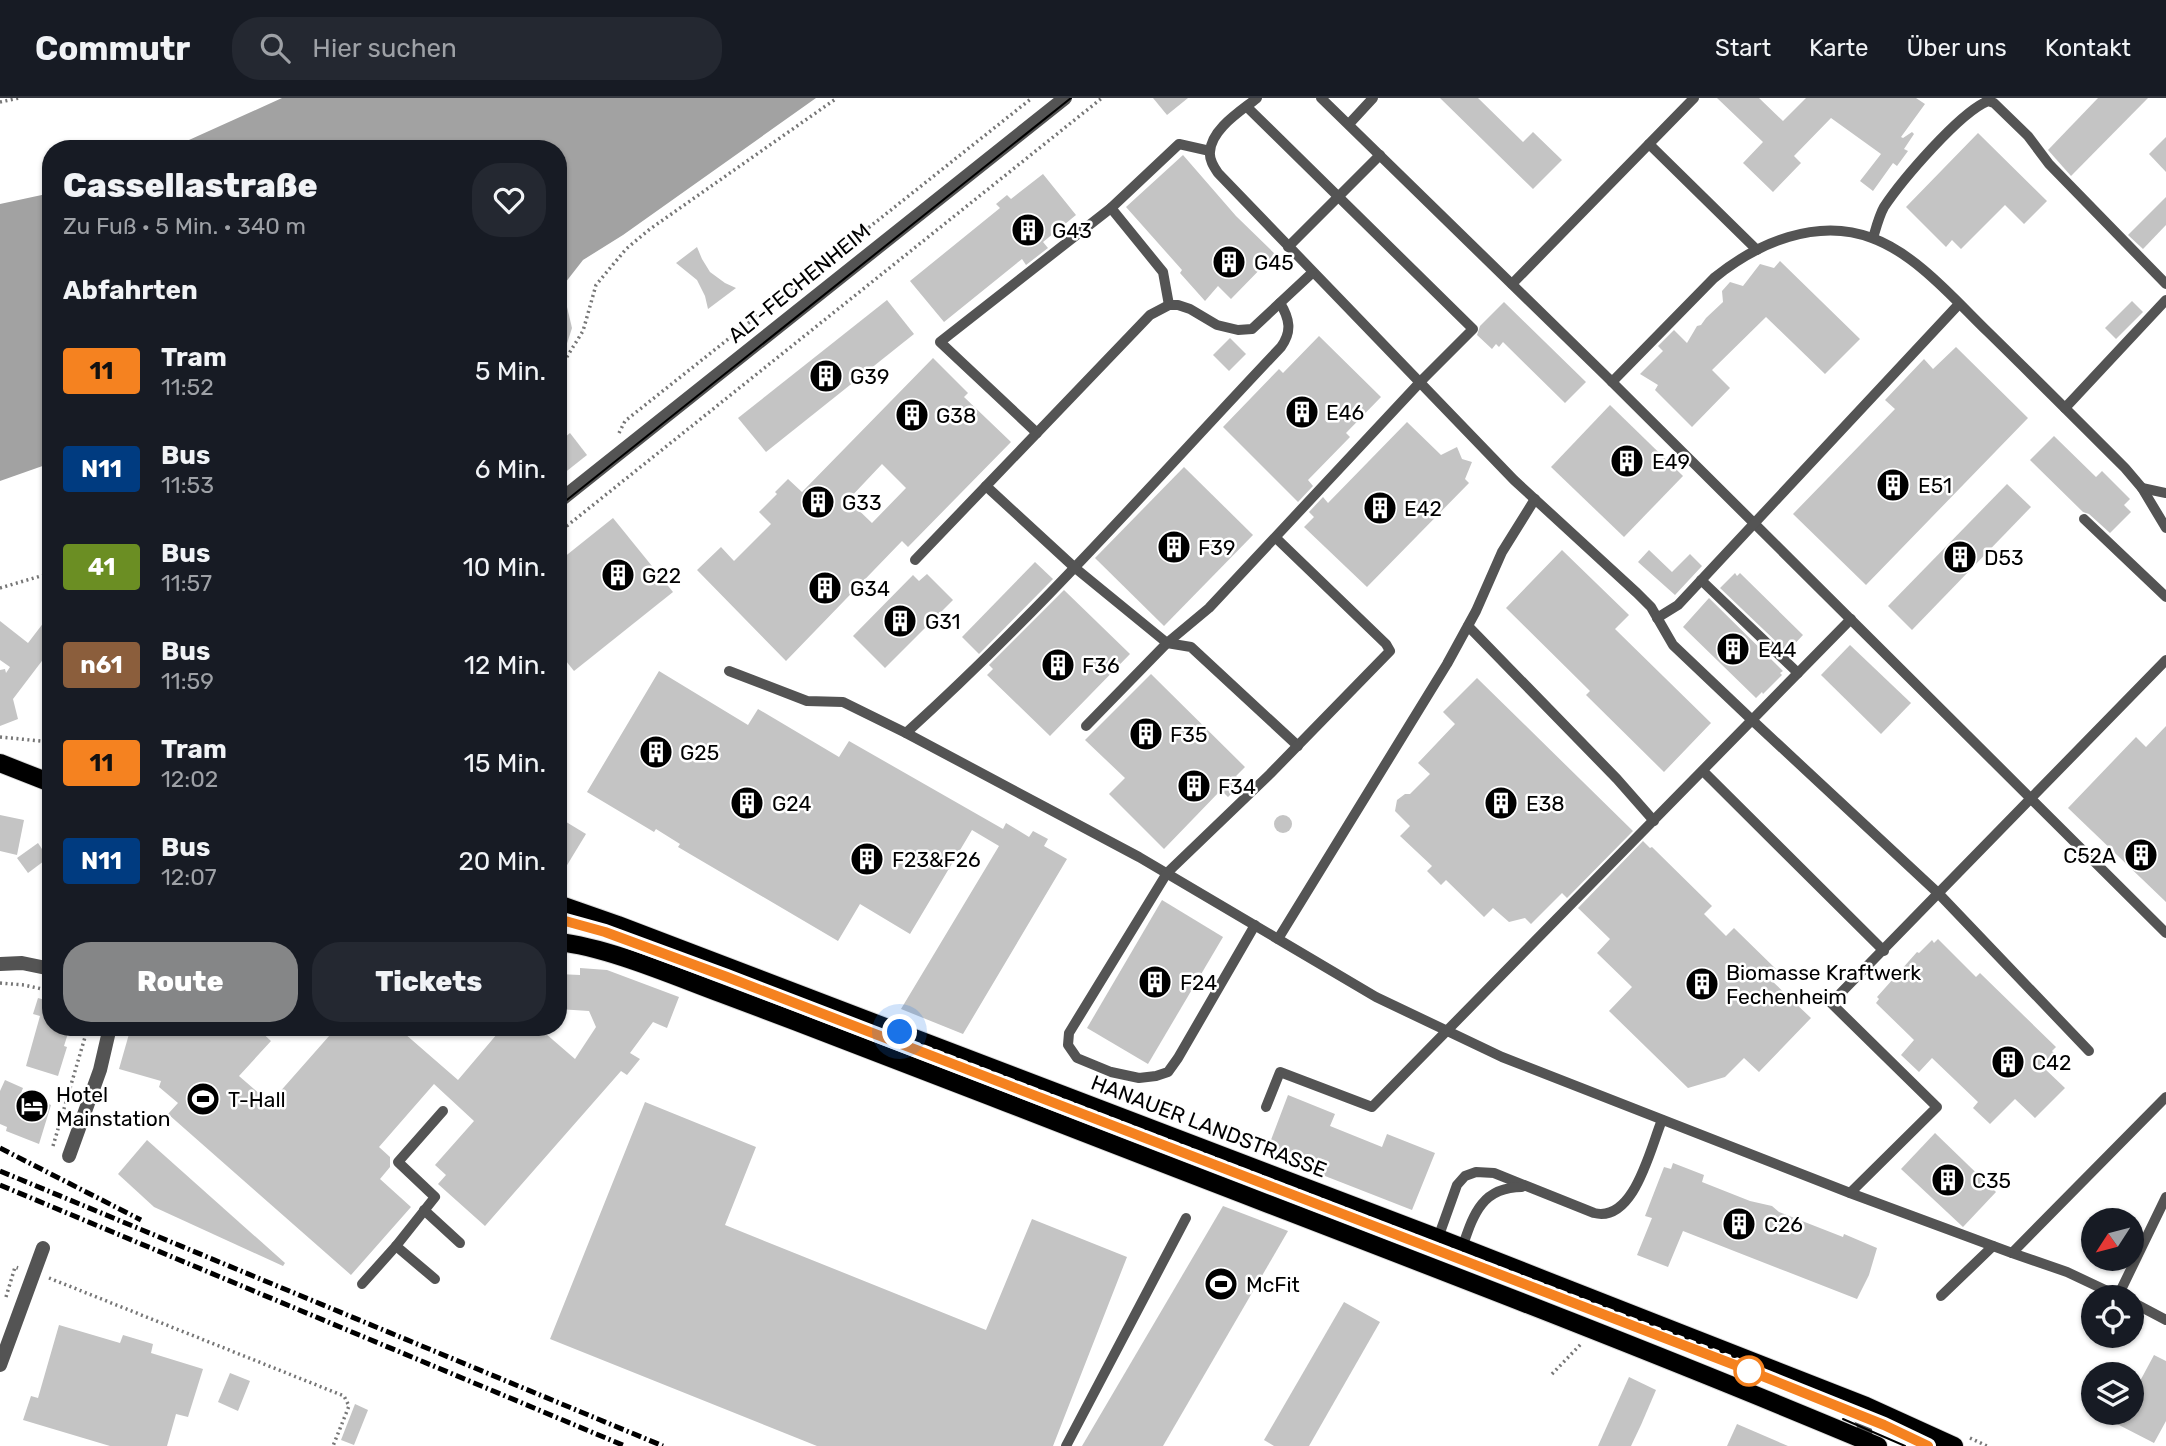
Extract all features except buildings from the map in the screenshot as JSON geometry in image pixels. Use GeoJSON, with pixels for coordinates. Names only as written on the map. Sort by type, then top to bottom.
{"type":"FeatureCollection","features":[{"type":"Feature","properties":{"kind":"main road"},"geometry":{"type":"LineString","coordinates":[[3,763],[42,768]]}},
{"type":"Feature","properties":{"kind":"main road"},"geometry":{"type":"LineString","coordinates":[[3,763],[42,779]]}},
{"type":"Feature","properties":{"kind":"main road","name":"HANAUER LANDSTRASSE"},"geometry":{"type":"LineString","coordinates":[[567,907],[1438,1238],[1842,1397],[1954,1446]]}},
{"type":"Feature","properties":{"kind":"main road","name":"HANAUER LANDSTRASSE"},"geometry":{"type":"LineString","coordinates":[[567,944],[614,956],[859,1045],[1520,1301],[1799,1412],[1869,1444]]}},
{"type":"Feature","properties":{"kind":"street","name":"ALT-FECHENHEIM"},"geometry":{"type":"LineString","coordinates":[[567,495],[1065,98]]}},
{"type":"Feature","properties":{"kind":"street"},"geometry":{"type":"LineString","coordinates":[[0,964],[22,963],[42,967]]}},
{"type":"Feature","properties":{"kind":"street"},"geometry":{"type":"LineString","coordinates":[[69,1156],[100,1070],[108,1036]]}},
{"type":"Feature","properties":{"kind":"street"},"geometry":{"type":"LineString","coordinates":[[0,1365],[43,1248]]}},
{"type":"Feature","properties":{"kind":"street","name":"HANAUER LANDSTRASSE"},"geometry":{"type":"LineString","coordinates":[[1842,1397],[1859,1415],[1869,1444]]}},
{"type":"Feature","properties":{"kind":"lane"},"geometry":{"type":"LineString","coordinates":[[1257,98],[1217,134],[1210,151],[1211,161],[1218,173],[1312,273],[1535,499],[1651,607],[1673,645],[1939,894],[2089,1051]]}},
{"type":"Feature","properties":{"kind":"lane"},"geometry":{"type":"LineString","coordinates":[[1321,98],[1612,382],[2166,933]]}},
{"type":"Feature","properties":{"kind":"lane"},"geometry":{"type":"LineString","coordinates":[[1349,124],[1373,98]]}},
{"type":"Feature","properties":{"kind":"lane"},"geometry":{"type":"LineString","coordinates":[[1512,285],[1694,98]]}},
{"type":"Feature","properties":{"kind":"lane"},"geometry":{"type":"LineString","coordinates":[[1872,238],[1883,209],[1913,170],[1969,110],[1988,101],[1994,103],[2028,136],[2049,164],[2166,284]]}},
{"type":"Feature","properties":{"kind":"lane"},"geometry":{"type":"LineString","coordinates":[[1086,726],[1167,643],[1209,608],[1473,329],[1247,107]]}},
{"type":"Feature","properties":{"kind":"lane"},"geometry":{"type":"LineString","coordinates":[[1037,433],[940,342],[1111,208],[1179,144],[1210,151]]}},
{"type":"Feature","properties":{"kind":"lane"},"geometry":{"type":"LineString","coordinates":[[1649,144],[1757,250]]}},
{"type":"Feature","properties":{"kind":"lane"},"geometry":{"type":"LineString","coordinates":[[1288,247],[1380,155]]}},
{"type":"Feature","properties":{"kind":"lane"},"geometry":{"type":"LineString","coordinates":[[1111,208],[1163,272],[1169,305]]}},
{"type":"Feature","properties":{"kind":"lane"},"geometry":{"type":"LineString","coordinates":[[1612,382],[1714,278],[1757,250],[1780,240],[1814,231],[1826,230],[1872,238],[1907,258],[1959,304],[2065,408],[2142,488],[2166,528]]}},
{"type":"Feature","properties":{"kind":"lane"},"geometry":{"type":"LineString","coordinates":[[915,559],[1150,315],[1169,305],[1190,309],[1217,325],[1238,330],[1252,328],[1312,273]]}},
{"type":"Feature","properties":{"kind":"lane"},"geometry":{"type":"LineString","coordinates":[[2065,408],[2166,300]]}},
{"type":"Feature","properties":{"kind":"lane"},"geometry":{"type":"LineString","coordinates":[[906,733],[950,694],[1074,567],[1281,347],[1289,336],[1289,324],[1280,303]]}},
{"type":"Feature","properties":{"kind":"lane"},"geometry":{"type":"LineString","coordinates":[[1657,618],[1678,605],[1959,304]]}},
{"type":"Feature","properties":{"kind":"lane"},"geometry":{"type":"LineString","coordinates":[[986,486],[1074,567],[1167,643],[1191,646],[1298,746]]}},
{"type":"Feature","properties":{"kind":"lane"},"geometry":{"type":"LineString","coordinates":[[2142,488],[2166,493]]}},
{"type":"Feature","properties":{"kind":"lane"},"geometry":{"type":"LineString","coordinates":[[1278,939],[1377,781],[1468,626],[1502,552],[1535,499]]}},
{"type":"Feature","properties":{"kind":"lane"},"geometry":{"type":"LineString","coordinates":[[2084,519],[2166,597]]}},
{"type":"Feature","properties":{"kind":"lane"},"geometry":{"type":"LineString","coordinates":[[1255,925],[1168,1072],[1139,1077],[1111,1072],[1077,1058],[1068,1045],[1069,1033],[1167,873],[1298,746],[1390,651],[1387,645],[1276,538]]}},
{"type":"Feature","properties":{"kind":"lane"},"geometry":{"type":"LineString","coordinates":[[1701,580],[1798,673]]}},
{"type":"Feature","properties":{"kind":"lane"},"geometry":{"type":"LineString","coordinates":[[1266,1107],[1280,1072],[1372,1107],[1851,619]]}},
{"type":"Feature","properties":{"kind":"lane"},"geometry":{"type":"LineString","coordinates":[[1468,626],[1654,821]]}},
{"type":"Feature","properties":{"kind":"lane"},"geometry":{"type":"LineString","coordinates":[[1850,1193],[1937,1107],[1831,1003],[2166,660]]}},
{"type":"Feature","properties":{"kind":"lane"},"geometry":{"type":"LineString","coordinates":[[729,671],[807,702],[843,702],[906,733],[1167,873],[1376,997],[1503,1058],[2095,1285]]}},
{"type":"Feature","properties":{"kind":"lane"},"geometry":{"type":"LineString","coordinates":[[1703,771],[1884,951]]}},
{"type":"Feature","properties":{"kind":"lane"},"geometry":{"type":"LineString","coordinates":[[2012,1253],[2166,1097]]}},
{"type":"Feature","properties":{"kind":"lane"},"geometry":{"type":"LineString","coordinates":[[362,1284],[435,1196],[398,1162],[443,1111]]}},
{"type":"Feature","properties":{"kind":"lane"},"geometry":{"type":"LineString","coordinates":[[1438,1238],[1460,1180],[1465,1175],[1484,1171],[1594,1213],[1601,1215],[1616,1211],[1631,1196],[1662,1120]]}},
{"type":"Feature","properties":{"kind":"lane"},"geometry":{"type":"LineString","coordinates":[[1462,1248],[1476,1211],[1489,1197],[1500,1189],[1526,1187]]}},
{"type":"Feature","properties":{"kind":"lane"},"geometry":{"type":"LineString","coordinates":[[2124,1285],[2166,1198]]}},
{"type":"Feature","properties":{"kind":"lane"},"geometry":{"type":"LineString","coordinates":[[424,1210],[460,1243]]}},
{"type":"Feature","properties":{"kind":"lane"},"geometry":{"type":"LineString","coordinates":[[1066,1446],[1186,1218]]}},
{"type":"Feature","properties":{"kind":"lane"},"geometry":{"type":"LineString","coordinates":[[396,1246],[435,1279]]}},
{"type":"Feature","properties":{"kind":"lane"},"geometry":{"type":"LineString","coordinates":[[1941,1296],[1993,1247]]}},
{"type":"Feature","properties":{"kind":"lane"},"geometry":{"type":"LineString","coordinates":[[2144,1308],[2166,1320]]}},
{"type":"Feature","properties":{"kind":"path"},"geometry":{"type":"LineString","coordinates":[[0,102],[19,98]]}},
{"type":"Feature","properties":{"kind":"path"},"geometry":{"type":"LineString","coordinates":[[567,356],[583,331],[596,285],[626,249],[650,229],[837,98]]}},
{"type":"Feature","properties":{"kind":"path"},"geometry":{"type":"LineString","coordinates":[[619,433],[625,421],[1032,98]]}},
{"type":"Feature","properties":{"kind":"path"},"geometry":{"type":"LineString","coordinates":[[567,526],[1102,98]]}},
{"type":"Feature","properties":{"kind":"path"},"geometry":{"type":"LineString","coordinates":[[0,588],[42,576]]}},
{"type":"Feature","properties":{"kind":"path"},"geometry":{"type":"LineString","coordinates":[[0,737],[42,741]]}},
{"type":"Feature","properties":{"kind":"path"},"geometry":{"type":"LineString","coordinates":[[0,983],[42,989]]}},
{"type":"Feature","properties":{"kind":"path"},"geometry":{"type":"LineString","coordinates":[[52,1152],[85,1036]]}},
{"type":"Feature","properties":{"kind":"path"},"geometry":{"type":"LineString","coordinates":[[4,1303],[15,1267],[73,1286],[344,1396],[349,1406],[333,1446]]}},
{"type":"Feature","properties":{"kind":"path"},"geometry":{"type":"LineString","coordinates":[[1552,1374],[1583,1343]]}},
{"type":"Feature","properties":{"kind":"shaded area"},"geometry":{"type":"Polygon","coordinates":[[[282,98],[816,98],[623,235],[583,260],[567,280],[567,140],[189,140],[282,98]]]}},
{"type":"Feature","properties":{"kind":"shaded area"},"geometry":{"type":"Polygon","coordinates":[[[42,195],[42,466],[0,481],[0,204],[42,195]]]}},
{"type":"Feature","properties":{"kind":"tram line"},"geometry":{"type":"LineString","coordinates":[[567,500],[1071,98]]}},
{"type":"Feature","properties":{"kind":"tram line"},"geometry":{"type":"LineString","coordinates":[[567,921],[675,957],[1735,1365],[1884,1425],[1928,1446]]}},
{"type":"Feature","properties":{"kind":"tram line","name":"11"},"geometry":{"type":"LineString","coordinates":[[567,921],[675,957],[1735,1365],[1884,1425],[1928,1446]]}},
{"type":"Feature","properties":{"kind":"tram line"},"geometry":{"type":"LineString","coordinates":[[1843,1419],[1905,1446]]}},
{"type":"Feature","properties":{"kind":"railway"},"geometry":{"type":"LineString","coordinates":[[0,1148],[141,1220]]}},
{"type":"Feature","properties":{"kind":"railway"},"geometry":{"type":"LineString","coordinates":[[0,1171],[663,1446]]}},
{"type":"Feature","properties":{"kind":"railway"},"geometry":{"type":"LineString","coordinates":[[0,1185],[625,1446]]}},
{"type":"Feature","properties":{"kind":"place","name":"G43"},"geometry":{"type":"Point","coordinates":[1028,230]}},
{"type":"Feature","properties":{"kind":"place","name":"G45"},"geometry":{"type":"Point","coordinates":[1229,262]}},
{"type":"Feature","properties":{"kind":"place","name":"G39"},"geometry":{"type":"Point","coordinates":[826,376]}},
{"type":"Feature","properties":{"kind":"place","name":"E46"},"geometry":{"type":"Point","coordinates":[1302,412]}},
{"type":"Feature","properties":{"kind":"place","name":"G38"},"geometry":{"type":"Point","coordinates":[912,415]}},
{"type":"Feature","properties":{"kind":"place","name":"E49"},"geometry":{"type":"Point","coordinates":[1627,461]}},
{"type":"Feature","properties":{"kind":"place","name":"E51"},"geometry":{"type":"Point","coordinates":[1893,485]}},
{"type":"Feature","properties":{"kind":"place","name":"G33"},"geometry":{"type":"Point","coordinates":[818,502]}},
{"type":"Feature","properties":{"kind":"place","name":"E42"},"geometry":{"type":"Point","coordinates":[1380,508]}},
{"type":"Feature","properties":{"kind":"place","name":"F39"},"geometry":{"type":"Point","coordinates":[1174,547]}},
{"type":"Feature","properties":{"kind":"place","name":"D53"},"geometry":{"type":"Point","coordinates":[1960,557]}},
{"type":"Feature","properties":{"kind":"place","name":"G22"},"geometry":{"type":"Point","coordinates":[618,575]}},
{"type":"Feature","properties":{"kind":"place","name":"G34"},"geometry":{"type":"Point","coordinates":[825,588]}},
{"type":"Feature","properties":{"kind":"place","name":"G31"},"geometry":{"type":"Point","coordinates":[900,621]}},
{"type":"Feature","properties":{"kind":"place","name":"E44"},"geometry":{"type":"Point","coordinates":[1733,649]}},
{"type":"Feature","properties":{"kind":"place","name":"F36"},"geometry":{"type":"Point","coordinates":[1058,665]}},
{"type":"Feature","properties":{"kind":"place","name":"F35"},"geometry":{"type":"Point","coordinates":[1146,734]}},
{"type":"Feature","properties":{"kind":"place","name":"G25"},"geometry":{"type":"Point","coordinates":[656,752]}},
{"type":"Feature","properties":{"kind":"place","name":"F34"},"geometry":{"type":"Point","coordinates":[1194,786]}},
{"type":"Feature","properties":{"kind":"place","name":"G24"},"geometry":{"type":"Point","coordinates":[747,803]}},
{"type":"Feature","properties":{"kind":"place","name":"E38"},"geometry":{"type":"Point","coordinates":[1501,803]}},
{"type":"Feature","properties":{"kind":"place","name":"C52A"},"geometry":{"type":"Point","coordinates":[2141,855]}},
{"type":"Feature","properties":{"kind":"place","name":"F23&F26"},"geometry":{"type":"Point","coordinates":[867,859]}},
{"type":"Feature","properties":{"kind":"place","name":"F24"},"geometry":{"type":"Point","coordinates":[1155,982]}},
{"type":"Feature","properties":{"kind":"place","name":"Biomasse Kraftwerk Fechenheim"},"geometry":{"type":"Point","coordinates":[1702,984]}},
{"type":"Feature","properties":{"kind":"place","name":"C42"},"geometry":{"type":"Point","coordinates":[2008,1062]}},
{"type":"Feature","properties":{"kind":"place","name":"T-Hall"},"geometry":{"type":"Point","coordinates":[203,1099]}},
{"type":"Feature","properties":{"kind":"place","name":"Hotel Mainstation"},"geometry":{"type":"Point","coordinates":[32,1106]}},
{"type":"Feature","properties":{"kind":"place","name":"C35"},"geometry":{"type":"Point","coordinates":[1948,1180]}},
{"type":"Feature","properties":{"kind":"place","name":"C26"},"geometry":{"type":"Point","coordinates":[1739,1224]}},
{"type":"Feature","properties":{"kind":"place","name":"McFit"},"geometry":{"type":"Point","coordinates":[1221,1284]}},
{"type":"Feature","properties":{"kind":"route"},"geometry":{"type":"LineString","coordinates":[[900,1032],[1764,1366],[1749,1371]]}}]}
